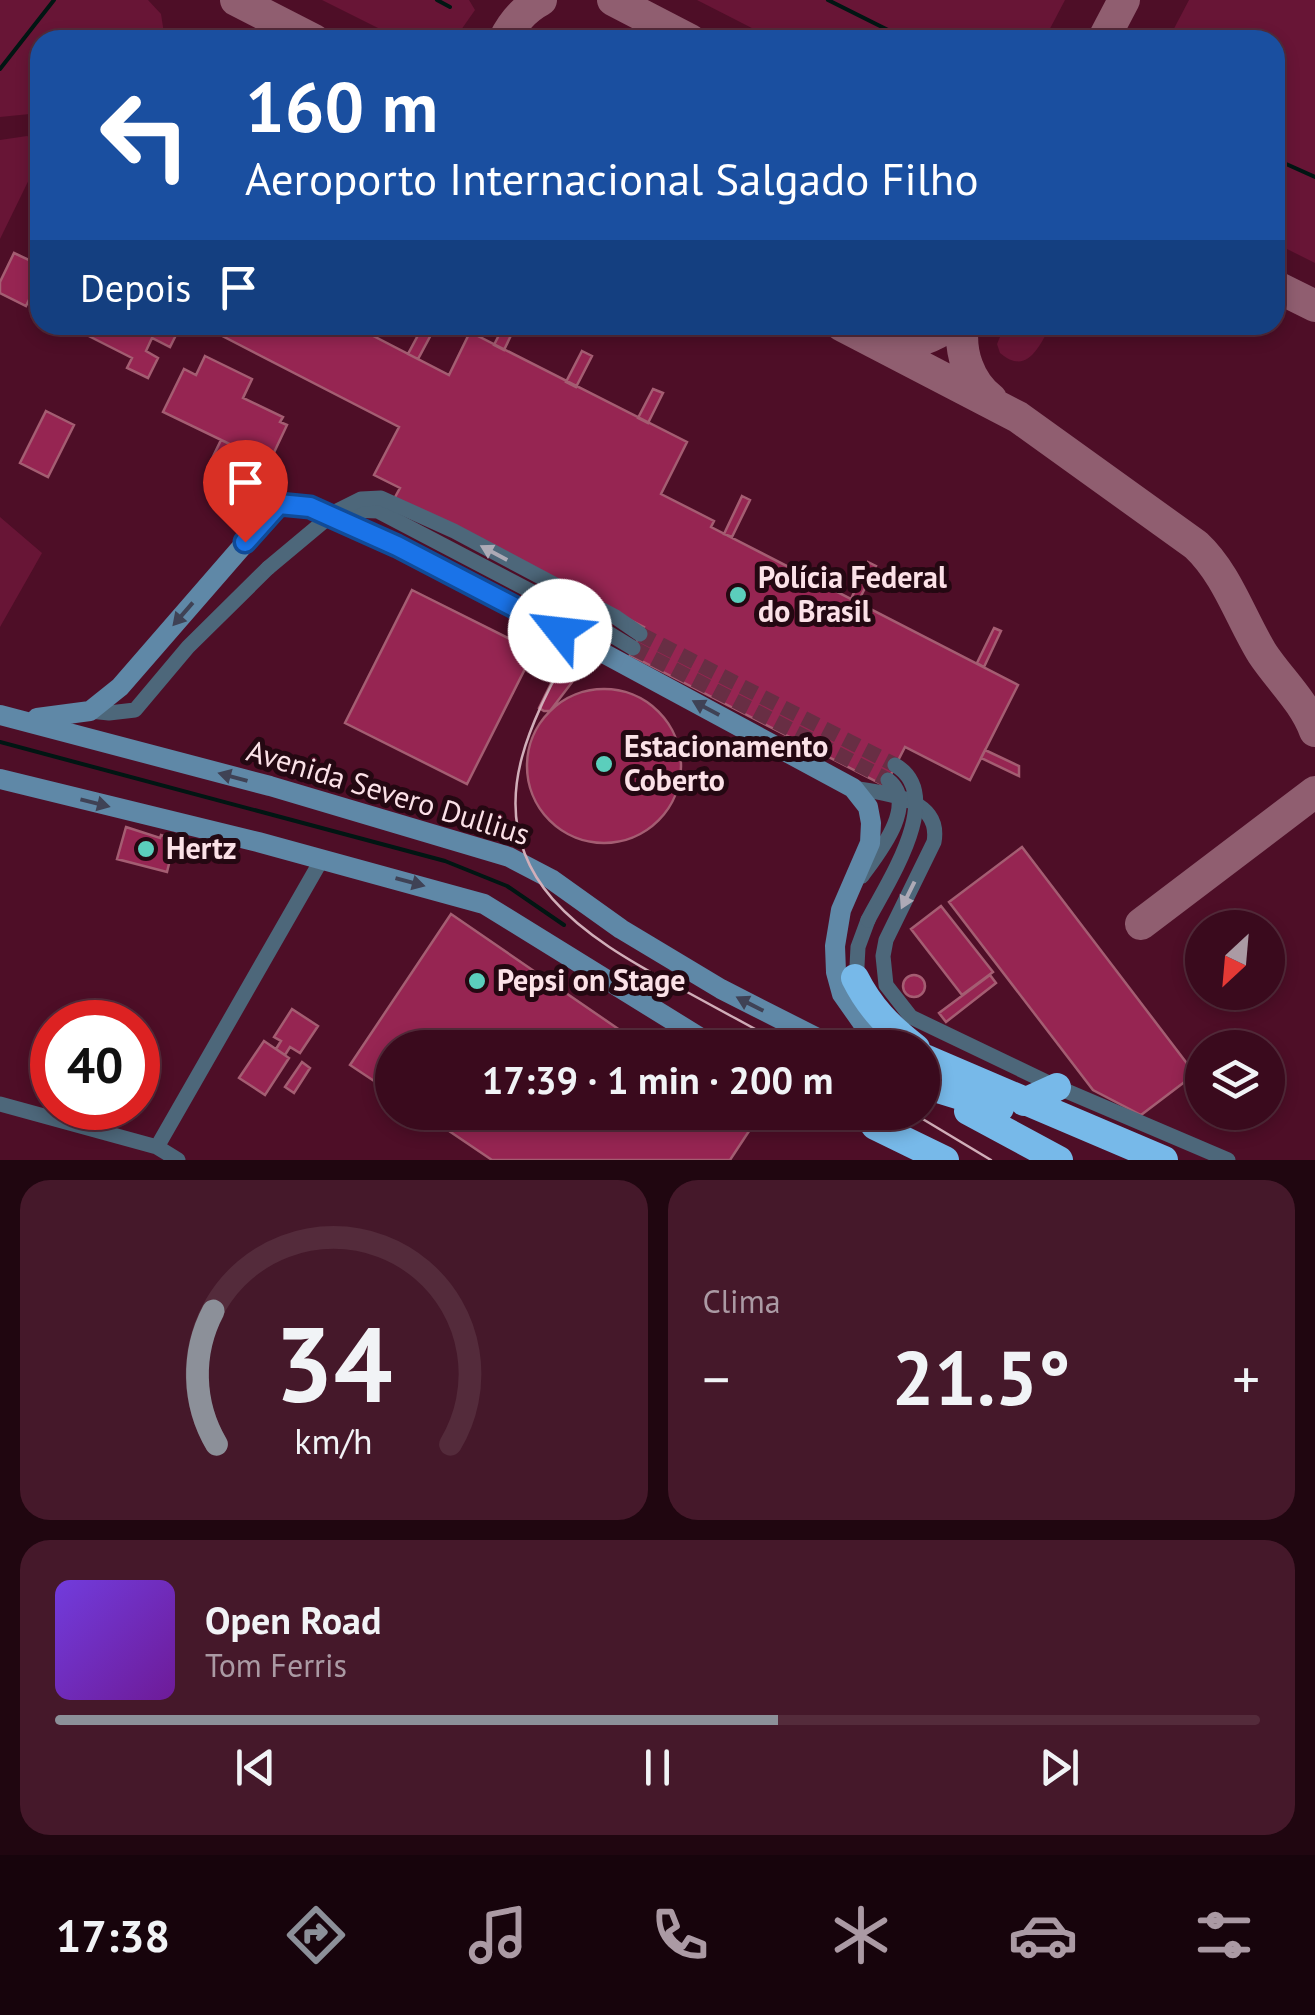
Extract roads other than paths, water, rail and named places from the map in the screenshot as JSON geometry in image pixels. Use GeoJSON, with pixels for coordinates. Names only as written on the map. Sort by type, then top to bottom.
{"type":"FeatureCollection","features":[{"type":"Feature","properties":{"kind":"highway"},"geometry":{"type":"LineString","coordinates":[[855,978],[868,1004],[891,1030]]}},
{"type":"Feature","properties":{"kind":"highway"},"geometry":{"type":"LineString","coordinates":[[860,1024],[870,1030]]}},
{"type":"Feature","properties":{"kind":"highway"},"geometry":{"type":"LineString","coordinates":[[940,1071],[1164,1160]]}},
{"type":"Feature","properties":{"kind":"highway"},"geometry":{"type":"LineString","coordinates":[[940,1074],[999,1108],[1110,1155]]}},
{"type":"Feature","properties":{"kind":"highway"},"geometry":{"type":"LineString","coordinates":[[940,1076],[1060,1160]]}},
{"type":"Feature","properties":{"kind":"highway"},"geometry":{"type":"LineString","coordinates":[[1024,1102],[1057,1086]]}},
{"type":"Feature","properties":{"kind":"highway"},"geometry":{"type":"LineString","coordinates":[[883,1130],[944,1160]]}},
{"type":"Feature","properties":{"kind":"main road"},"geometry":{"type":"LineString","coordinates":[[0,715],[34,719],[90,711],[120,687],[279,504],[310,507],[585,632],[860,789],[872,823],[870,844],[842,910],[835,946],[842,994],[865,1030]]}},
{"type":"Feature","properties":{"kind":"main road","name":"Avenida Severo Dullius"},"geometry":{"type":"LineString","coordinates":[[0,715],[270,786],[509,857],[551,879],[620,929],[721,990],[802,1030]]}},
{"type":"Feature","properties":{"kind":"main road"},"geometry":{"type":"LineString","coordinates":[[0,779],[442,890],[494,908],[688,1030]]}},
{"type":"Feature","properties":{"kind":"main road"},"geometry":{"type":"LineString","coordinates":[[881,1130],[925,1160]]}},
{"type":"Feature","properties":{"kind":"street"},"geometry":{"type":"LineString","coordinates":[[90,711],[135,710],[188,647],[268,568],[335,512],[361,499],[381,498],[454,531],[614,616],[637,641],[585,632],[378,511],[349,510]]}},
{"type":"Feature","properties":{"kind":"street"},"geometry":{"type":"LineString","coordinates":[[854,887],[885,844],[896,821],[900,798],[892,773],[908,774],[916,789],[908,840],[858,947],[855,978],[860,1024]]}},
{"type":"Feature","properties":{"kind":"street"},"geometry":{"type":"LineString","coordinates":[[860,789],[923,807],[933,819],[934,842],[886,940],[883,956],[886,986],[911,1017],[1228,1160]]}},
{"type":"Feature","properties":{"kind":"street"},"geometry":{"type":"LineString","coordinates":[[157,1147],[322,859]]}},
{"type":"Feature","properties":{"kind":"street"},"geometry":{"type":"LineString","coordinates":[[0,1104],[157,1147],[178,1160]]}},
{"type":"Feature","properties":{"kind":"waterway"},"geometry":{"type":"LineString","coordinates":[[31,30],[54,0]]}},
{"type":"Feature","properties":{"kind":"waterway"},"geometry":{"type":"LineString","coordinates":[[437,0],[450,7]]}},
{"type":"Feature","properties":{"kind":"waterway"},"geometry":{"type":"LineString","coordinates":[[828,0],[888,30]]}},
{"type":"Feature","properties":{"kind":"waterway"},"geometry":{"type":"LineString","coordinates":[[0,69],[30,31]]}},
{"type":"Feature","properties":{"kind":"waterway"},"geometry":{"type":"LineString","coordinates":[[1285,164],[1315,177]]}},
{"type":"Feature","properties":{"kind":"waterway"},"geometry":{"type":"LineString","coordinates":[[0,742],[445,861],[507,886],[564,925]]}},
{"type":"Feature","properties":{"kind":"tunnel"},"geometry":{"type":"LineString","coordinates":[[640,634],[895,765]]}},
{"type":"Feature","properties":{"kind":"tunnel"},"geometry":{"type":"LineString","coordinates":[[633,648],[888,780]]}},
{"type":"Feature","properties":{"kind":"tram line"},"geometry":{"type":"LineString","coordinates":[[585,619],[542,704],[522,757],[515,800],[519,837],[532,870],[552,899],[609,947],[757,1030]]}},
{"type":"Feature","properties":{"kind":"tram line"},"geometry":{"type":"LineString","coordinates":[[940,1129],[991,1160]]}},
{"type":"Feature","properties":{"kind":"place","name":"Polícia Federal do Brasil"},"geometry":{"type":"Point","coordinates":[738,595]}},
{"type":"Feature","properties":{"kind":"place","name":"Estacionamento Coberto"},"geometry":{"type":"Point","coordinates":[604,764]}},
{"type":"Feature","properties":{"kind":"place","name":"Hertz"},"geometry":{"type":"Point","coordinates":[146,849]}},
{"type":"Feature","properties":{"kind":"place","name":"Pepsi on Stage"},"geometry":{"type":"Point","coordinates":[477,981]}}]}
